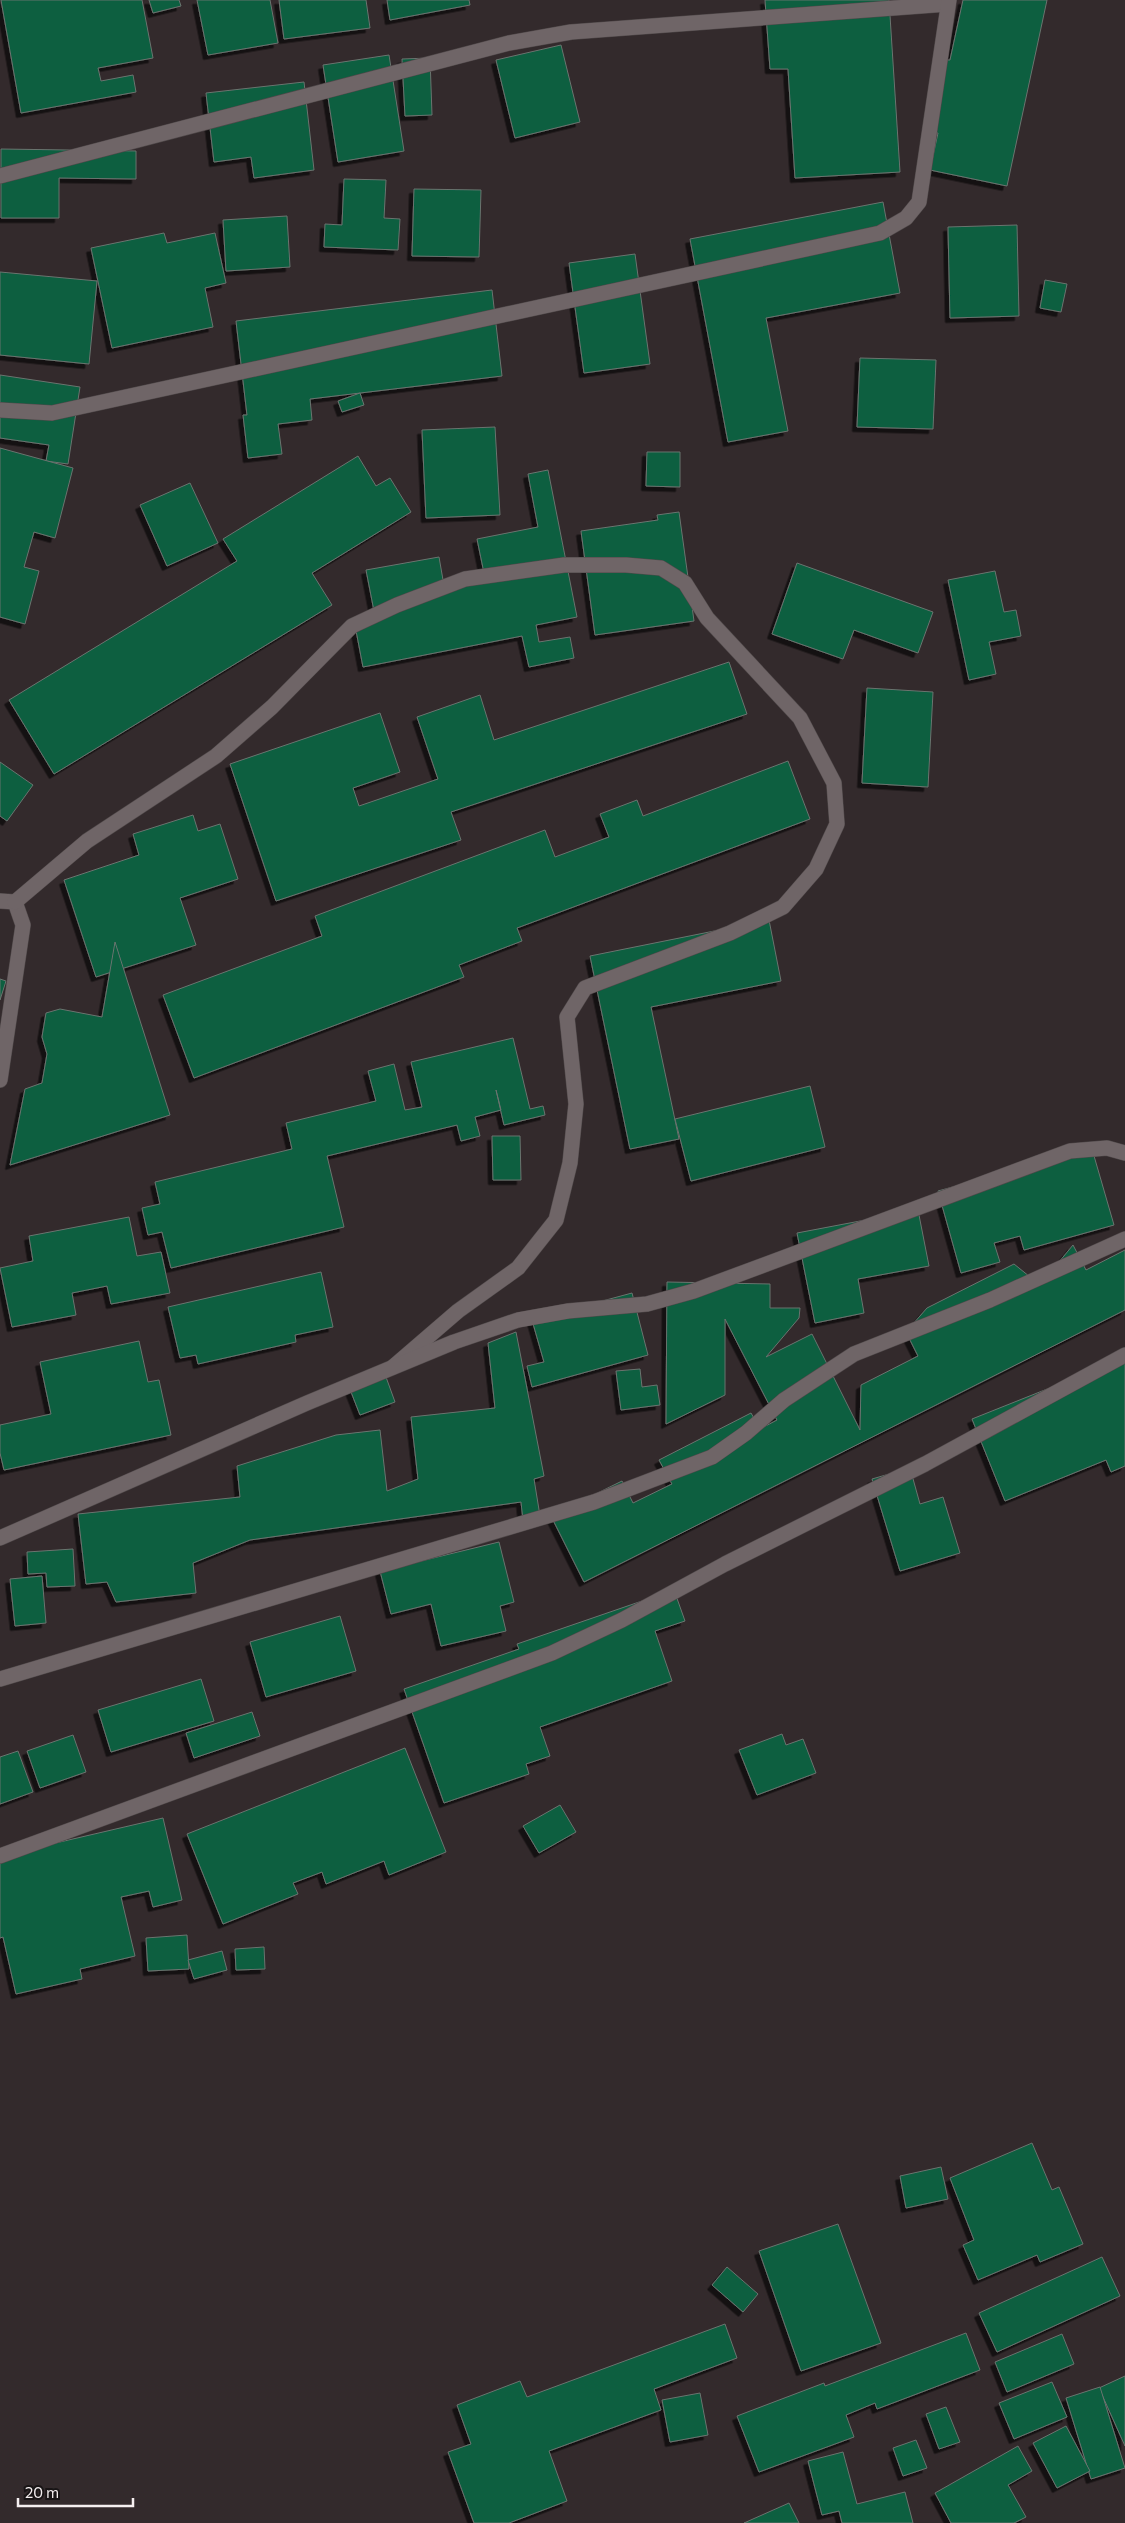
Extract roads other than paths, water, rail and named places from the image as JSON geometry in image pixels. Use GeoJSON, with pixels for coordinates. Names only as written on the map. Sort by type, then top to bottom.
{"type":"FeatureCollection","features":[{"type":"Feature","properties":{"kind":"street"},"geometry":{"type":"LineString","coordinates":[[0,176],[518,41],[571,32],[948,2],[919,202],[906,218],[880,233],[52,414],[0,410]]}},
{"type":"Feature","properties":{"kind":"street"},"geometry":{"type":"LineString","coordinates":[[0,1080],[23,925],[7,901],[88,841],[216,756],[272,707],[352,626],[397,605],[465,579],[564,565],[626,565],[661,568],[685,583],[707,618],[800,718],[834,783],[837,824],[816,869],[783,907],[730,933],[585,988],[567,1017],[576,1104],[570,1163],[556,1220],[518,1268],[458,1311],[393,1367]]}},
{"type":"Feature","properties":{"kind":"street"},"geometry":{"type":"LineString","coordinates":[[0,1538],[393,1367],[518,1320],[568,1311],[647,1304],[694,1291],[1070,1151],[1107,1148],[1125,1153]]}},
{"type":"Feature","properties":{"kind":"street"},"geometry":{"type":"LineString","coordinates":[[0,1679],[594,1502],[712,1457],[746,1433],[784,1400],[854,1354],[990,1300],[1125,1240]]}},
{"type":"Feature","properties":{"kind":"street"},"geometry":{"type":"LineString","coordinates":[[0,1856],[552,1653],[622,1620],[725,1564],[925,1464],[1125,1355]]}}]}
